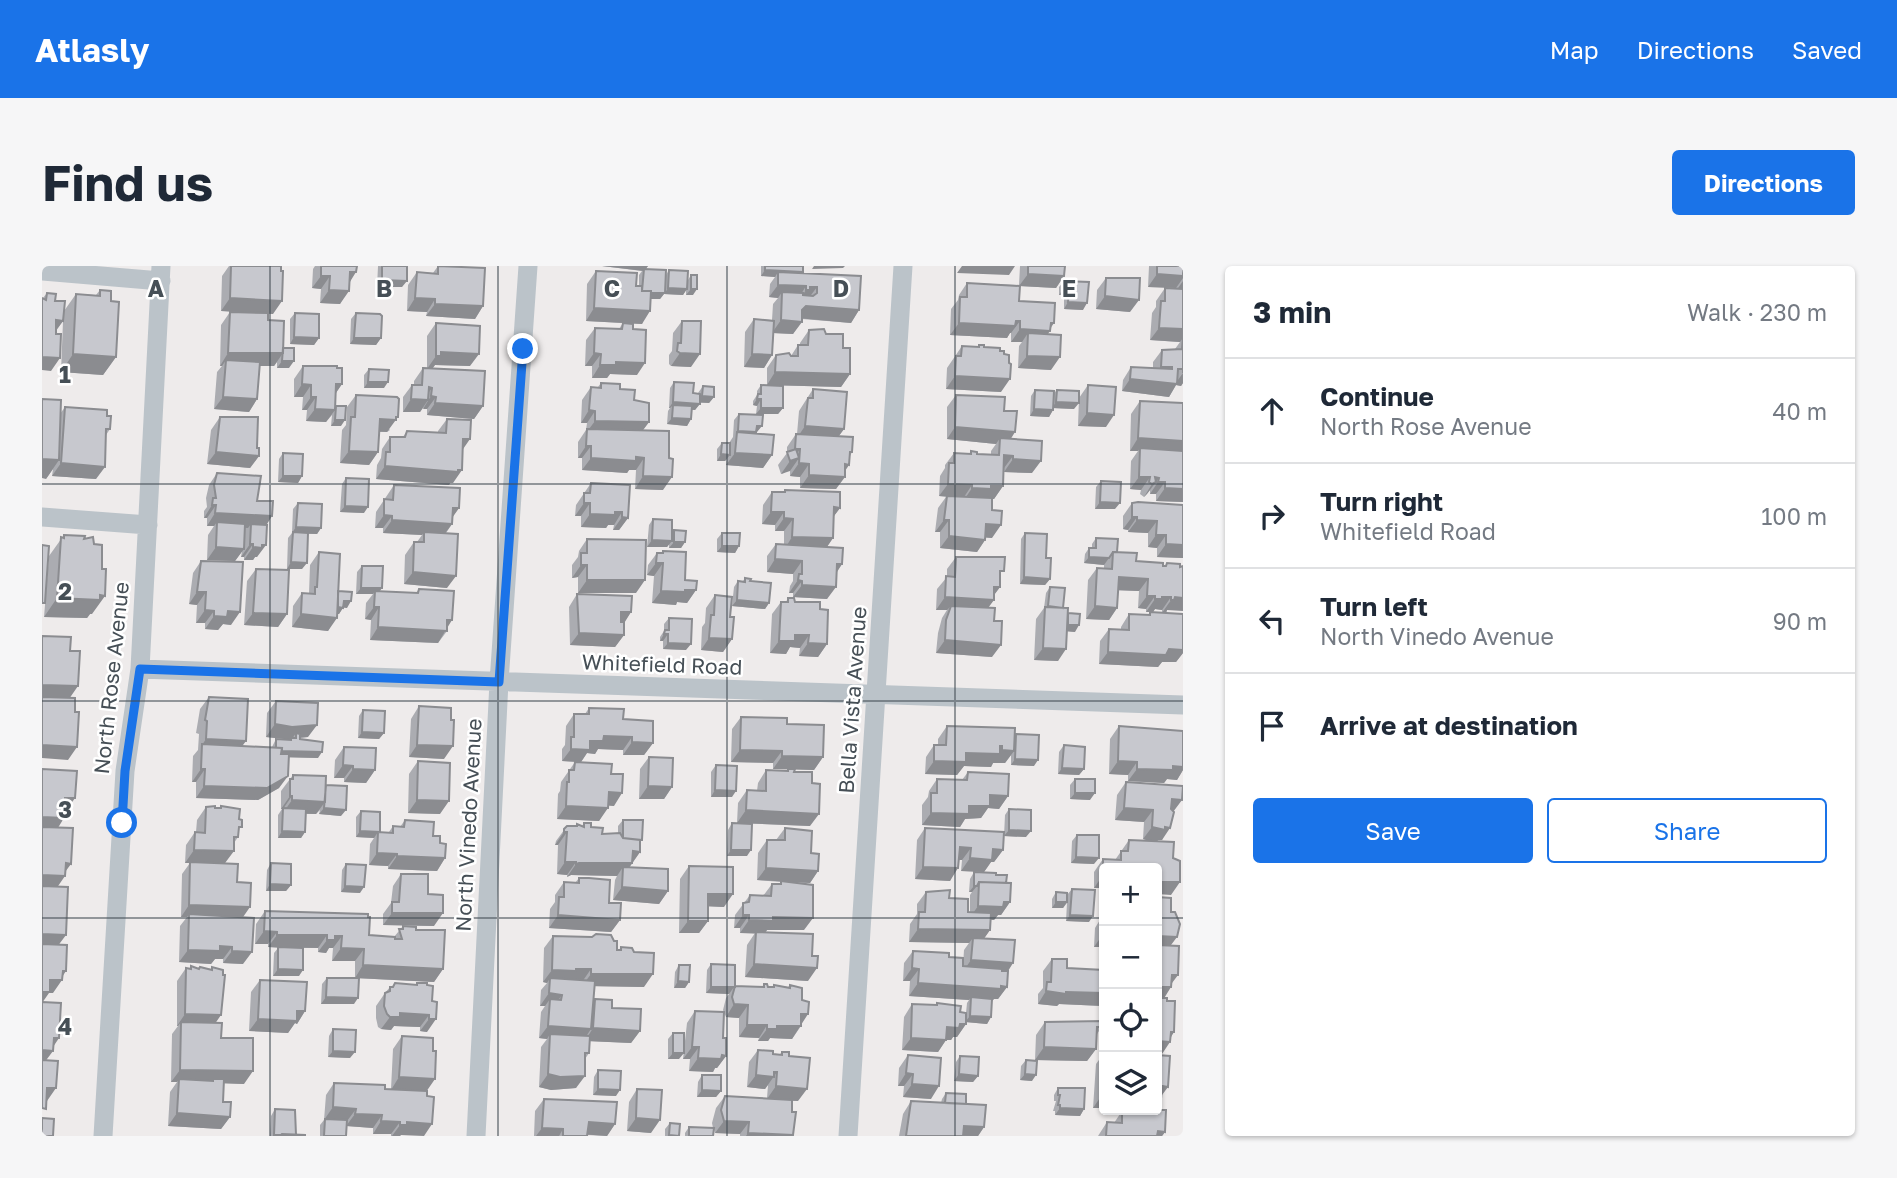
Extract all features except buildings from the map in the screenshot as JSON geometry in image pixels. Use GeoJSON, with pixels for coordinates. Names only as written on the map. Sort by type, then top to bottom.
{"type":"FeatureCollection","features":[{"type":"Feature","properties":{"kind":"street","name":"North Vinedo Avenue"},"geometry":{"type":"LineString","coordinates":[[476,1136],[499,682],[528,266]]}},
{"type":"Feature","properties":{"kind":"street","name":"Bella Vista Avenue"},"geometry":{"type":"LineString","coordinates":[[848,1136],[902,266]]}},
{"type":"Feature","properties":{"kind":"street"},"geometry":{"type":"LineString","coordinates":[[42,271],[161,273]]}},
{"type":"Feature","properties":{"kind":"street","name":"North Rose Avenue"},"geometry":{"type":"LineString","coordinates":[[103,1136],[125,771],[140,669],[161,273]]}},
{"type":"Feature","properties":{"kind":"street"},"geometry":{"type":"LineString","coordinates":[[42,517],[148,525]]}},
{"type":"Feature","properties":{"kind":"street","name":"Whitefield Road"},"geometry":{"type":"LineString","coordinates":[[140,669],[1183,705]]}},
{"type":"Feature","properties":{"kind":"route"},"geometry":{"type":"LineString","coordinates":[[122,823],[125,771],[140,669],[499,682],[523,349]]}}]}
